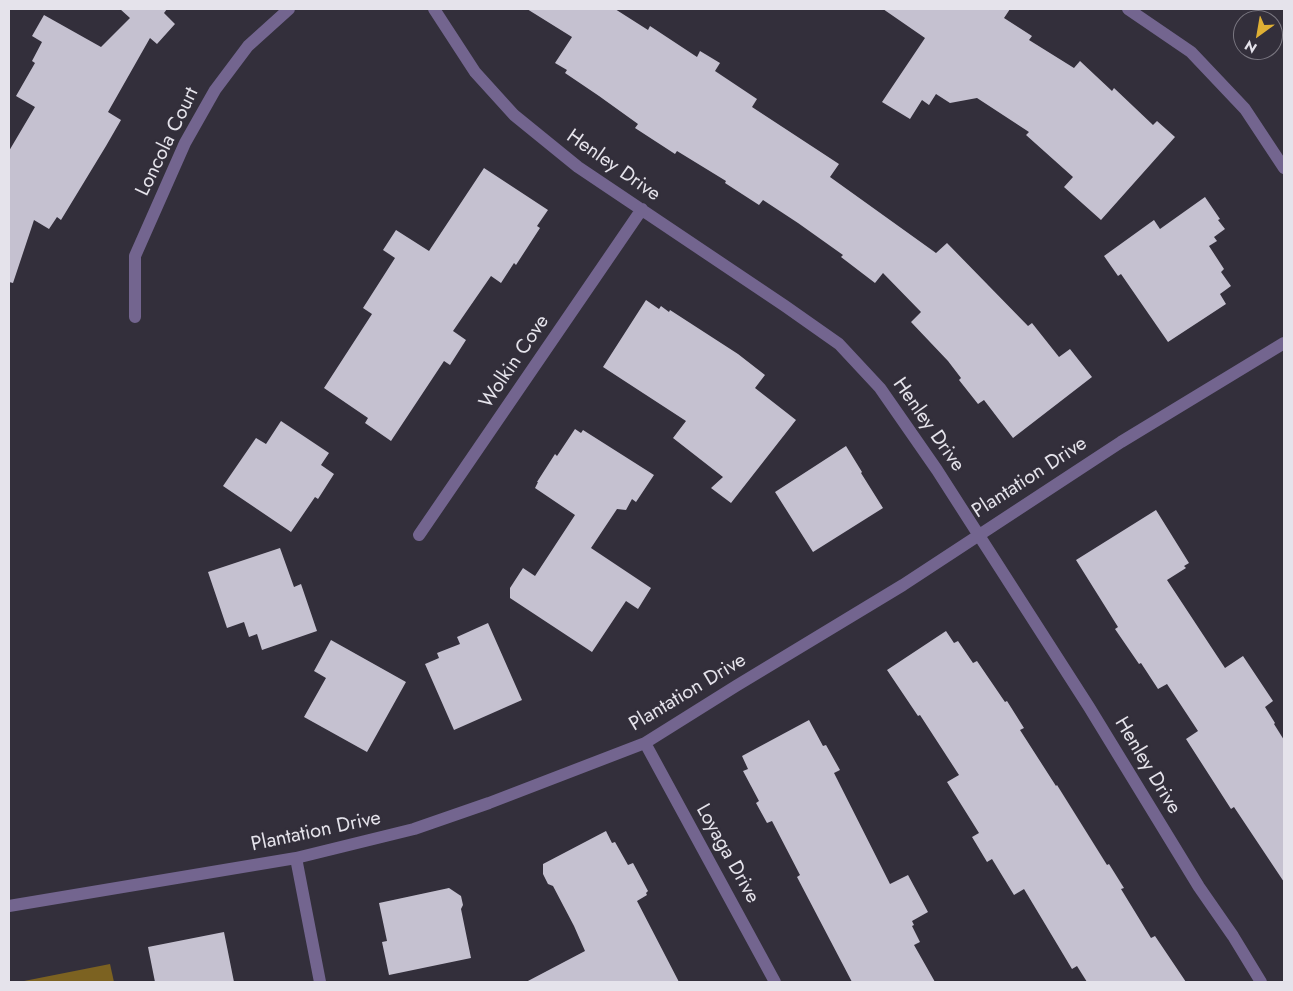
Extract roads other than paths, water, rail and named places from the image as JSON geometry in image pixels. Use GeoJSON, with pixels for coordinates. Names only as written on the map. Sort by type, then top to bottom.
{"type":"FeatureCollection","features":[{"type":"Feature","properties":{"kind":"street","name":"Loncola Court"},"geometry":{"type":"LineString","coordinates":[[135,317],[135,256],[185,144],[215,90],[248,46],[289,9]]}},
{"type":"Feature","properties":{"kind":"street","name":"Henley Drive"},"geometry":{"type":"LineString","coordinates":[[434,9],[475,72],[514,115],[578,167],[839,344],[880,388],[937,470],[1089,707],[1199,887],[1233,936],[1261,982]]}},
{"type":"Feature","properties":{"kind":"street"},"geometry":{"type":"LineString","coordinates":[[1128,9],[1191,52],[1245,109],[1284,168]]}},
{"type":"Feature","properties":{"kind":"street","name":"Wolkin Cove"},"geometry":{"type":"LineString","coordinates":[[420,535],[642,209]]}},
{"type":"Feature","properties":{"kind":"street","name":"Plantation Drive"},"geometry":{"type":"LineString","coordinates":[[9,906],[296,858],[414,829],[489,803],[645,743],[903,585],[1121,442],[1284,343]]}},
{"type":"Feature","properties":{"kind":"street","name":"Loyaga Drive"},"geometry":{"type":"LineString","coordinates":[[645,743],[775,982]]}},
{"type":"Feature","properties":{"kind":"street"},"geometry":{"type":"LineString","coordinates":[[296,858],[320,982]]}}]}
